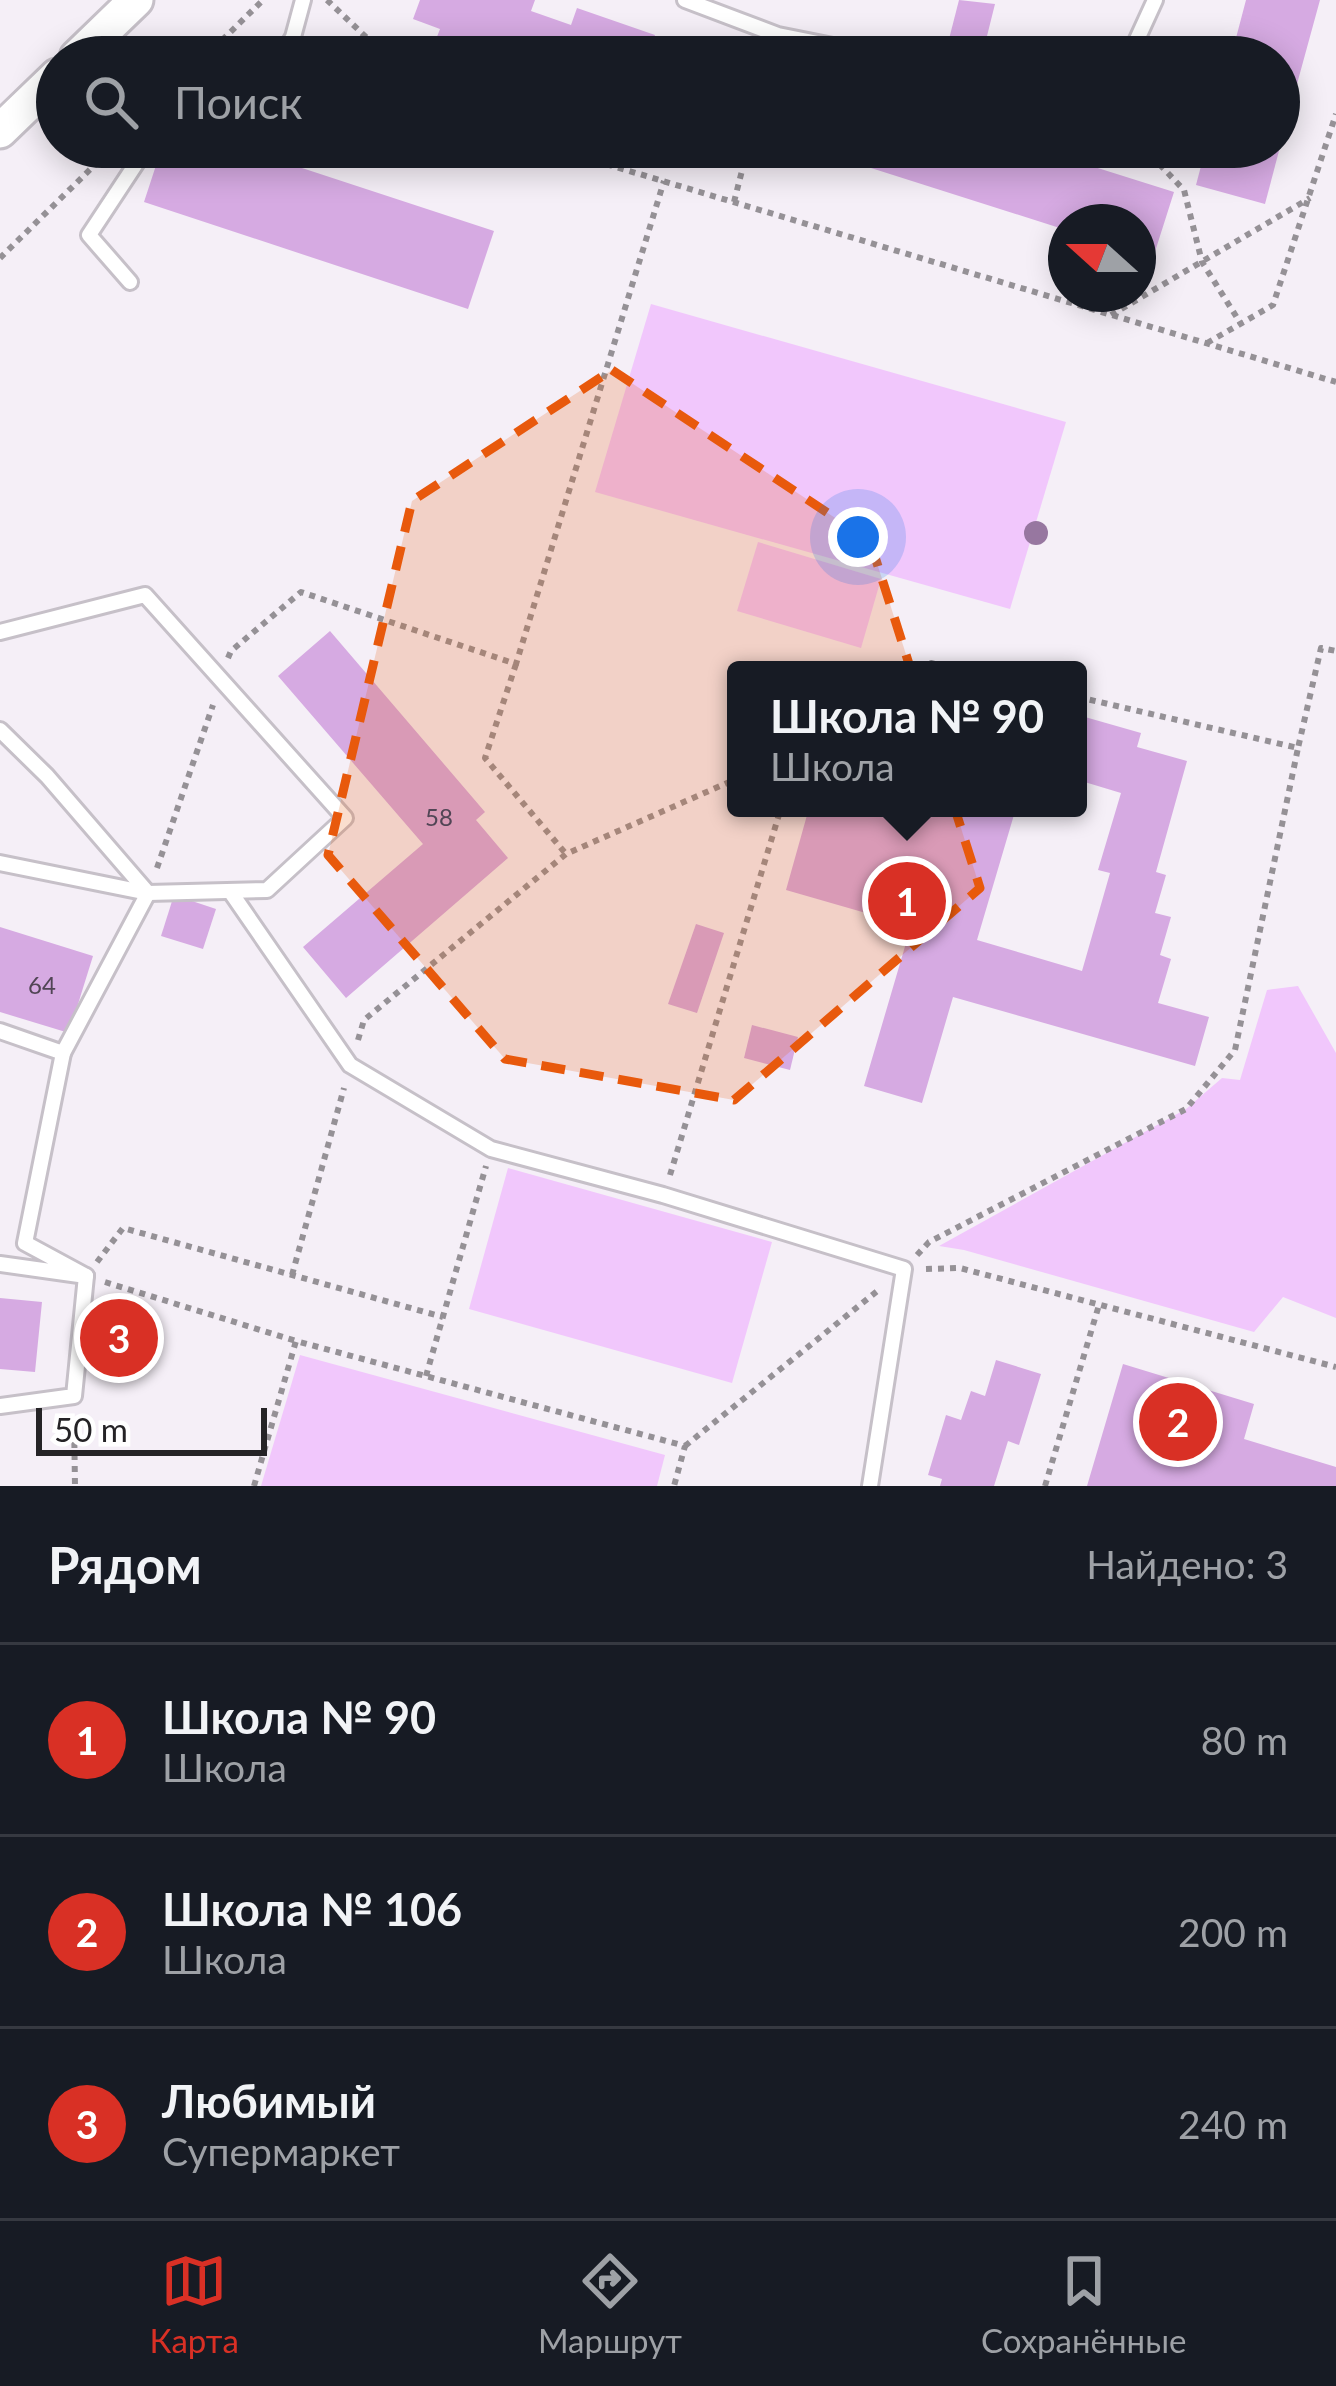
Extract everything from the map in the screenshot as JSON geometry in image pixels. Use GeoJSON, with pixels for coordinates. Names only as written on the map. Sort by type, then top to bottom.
{"type":"FeatureCollection","features":[{"type":"Feature","properties":{"kind":"street"},"geometry":{"type":"LineString","coordinates":[[99,36],[136,0]]}},
{"type":"Feature","properties":{"kind":"street"},"geometry":{"type":"LineString","coordinates":[[0,130],[36,96]]}},
{"type":"Feature","properties":{"kind":"lane"},"geometry":{"type":"LineString","coordinates":[[293,36],[303,0]]}},
{"type":"Feature","properties":{"kind":"lane"},"geometry":{"type":"LineString","coordinates":[[685,0],[788,36]]}},
{"type":"Feature","properties":{"kind":"lane"},"geometry":{"type":"LineString","coordinates":[[1139,36],[1155,0]]}},
{"type":"Feature","properties":{"kind":"lane"},"geometry":{"type":"LineString","coordinates":[[130,282],[89,235],[133,168]]}},
{"type":"Feature","properties":{"kind":"lane"},"geometry":{"type":"LineString","coordinates":[[0,632],[145,596],[345,818],[267,890],[148,893],[0,862]]}},
{"type":"Feature","properties":{"kind":"lane"},"geometry":{"type":"LineString","coordinates":[[0,730],[47,776],[148,893]]}},
{"type":"Feature","properties":{"kind":"lane"},"geometry":{"type":"LineString","coordinates":[[230,891],[350,1065],[491,1149],[663,1195],[904,1269],[870,1486]]}},
{"type":"Feature","properties":{"kind":"lane"},"geometry":{"type":"LineString","coordinates":[[86,1276],[26,1243],[63,1053],[148,893]]}},
{"type":"Feature","properties":{"kind":"lane"},"geometry":{"type":"LineString","coordinates":[[0,1031],[63,1053]]}},
{"type":"Feature","properties":{"kind":"lane"},"geometry":{"type":"LineString","coordinates":[[0,1264],[86,1276]]}},
{"type":"Feature","properties":{"kind":"lane"},"geometry":{"type":"LineString","coordinates":[[0,1406],[74,1396],[86,1276]]}},
{"type":"Feature","properties":{"kind":"path"},"geometry":{"type":"LineString","coordinates":[[226,36],[263,0]]}},
{"type":"Feature","properties":{"kind":"path"},"geometry":{"type":"LineString","coordinates":[[327,0],[365,36]]}},
{"type":"Feature","properties":{"kind":"path"},"geometry":{"type":"LineString","coordinates":[[1207,344],[1273,305],[1336,114]]}},
{"type":"Feature","properties":{"kind":"path"},"geometry":{"type":"LineString","coordinates":[[0,258],[92,168]]}},
{"type":"Feature","properties":{"kind":"path"},"geometry":{"type":"LineString","coordinates":[[618,168],[1336,382]]}},
{"type":"Feature","properties":{"kind":"path"},"geometry":{"type":"LineString","coordinates":[[734,202],[743,168]]}},
{"type":"Feature","properties":{"kind":"path"},"geometry":{"type":"LineString","coordinates":[[1163,168],[1184,190],[1202,262],[1241,324]]}},
{"type":"Feature","properties":{"kind":"path"},"geometry":{"type":"LineString","coordinates":[[566,854],[485,758],[664,182]]}},
{"type":"Feature","properties":{"kind":"path"},"geometry":{"type":"LineString","coordinates":[[1111,315],[1310,198]]}},
{"type":"Feature","properties":{"kind":"path"},"geometry":{"type":"LineString","coordinates":[[148,893],[231,651],[301,592],[516,664]]}},
{"type":"Feature","properties":{"kind":"path"},"geometry":{"type":"LineString","coordinates":[[674,1486],[685,1446],[904,1269],[929,1242],[1186,1109],[1235,1050],[1321,648],[1336,651]]}},
{"type":"Feature","properties":{"kind":"path"},"geometry":{"type":"LineString","coordinates":[[1087,700],[1298,748]]}},
{"type":"Feature","properties":{"kind":"path"},"geometry":{"type":"LineString","coordinates":[[292,1275],[364,1020],[566,854],[727,783]]}},
{"type":"Feature","properties":{"kind":"path"},"geometry":{"type":"LineString","coordinates":[[663,1195],[779,817]]}},
{"type":"Feature","properties":{"kind":"path"},"geometry":{"type":"LineString","coordinates":[[426,1376],[491,1149]]}},
{"type":"Feature","properties":{"kind":"path"},"geometry":{"type":"LineString","coordinates":[[443,1317],[123,1228],[86,1276],[296,1341],[685,1446]]}},
{"type":"Feature","properties":{"kind":"path"},"geometry":{"type":"LineString","coordinates":[[904,1269],[960,1268],[1336,1366]]}},
{"type":"Feature","properties":{"kind":"path"},"geometry":{"type":"LineString","coordinates":[[1045,1486],[1099,1304]]}},
{"type":"Feature","properties":{"kind":"path"},"geometry":{"type":"LineString","coordinates":[[254,1486],[296,1341]]}},
{"type":"Feature","properties":{"kind":"path"},"geometry":{"type":"LineString","coordinates":[[74,1396],[75,1486]]}},
{"type":"Feature","properties":{"kind":"highlighted area"},"geometry":{"type":"Polygon","coordinates":[[[612,370],[870,541],[980,888],[734,1100],[505,1059],[328,855],[412,501],[612,370]]]}},
{"type":"Feature","properties":{"kind":"shaded area"},"geometry":{"type":"Polygon","coordinates":[[[651,304],[1066,422],[1010,609],[595,492],[651,304]]]}},
{"type":"Feature","properties":{"kind":"shaded area"},"geometry":{"type":"Polygon","coordinates":[[[758,542],[881,579],[861,648],[737,611],[758,542]]]}},
{"type":"Feature","properties":{"kind":"shaded area"},"geometry":{"type":"Polygon","coordinates":[[[1298,986],[1336,1053],[1336,1318],[1283,1297],[1254,1332],[939,1246],[1186,1109],[1222,1078],[1240,1080],[1267,990],[1298,986]]]}},
{"type":"Feature","properties":{"kind":"shaded area"},"geometry":{"type":"Polygon","coordinates":[[[508,1168],[772,1242],[732,1383],[469,1309],[508,1168]]]}},
{"type":"Feature","properties":{"kind":"shaded area"},"geometry":{"type":"Polygon","coordinates":[[[300,1355],[665,1455],[657,1486],[261,1486],[300,1355]]]}},
{"type":"Feature","properties":{"kind":"building"},"geometry":{"type":"Polygon","coordinates":[[[420,0],[535,0],[531,11],[571,25],[577,8],[655,35],[437,36],[440,29],[413,19],[420,0]]]}},
{"type":"Feature","properties":{"kind":"building"},"geometry":{"type":"Polygon","coordinates":[[[959,0],[995,4],[987,36],[950,36],[959,0]]]}},
{"type":"Feature","properties":{"kind":"building"},"geometry":{"type":"Polygon","coordinates":[[[1246,0],[1320,0],[1300,73],[1300,36],[1237,36],[1246,0]]]}},
{"type":"Feature","properties":{"kind":"building"},"geometry":{"type":"Polygon","coordinates":[[[155,168],[302,168],[494,231],[468,309],[144,202],[155,168]]]}},
{"type":"Feature","properties":{"kind":"building"},"geometry":{"type":"Polygon","coordinates":[[[871,168],[1098,168],[1174,192],[1156,249],[1156,204],[1048,204],[1048,224],[871,168]]]}},
{"type":"Feature","properties":{"kind":"building"},"geometry":{"type":"Polygon","coordinates":[[[1200,168],[1274,168],[1265,204],[1196,185],[1200,168]]]}},
{"type":"Feature","properties":{"kind":"building"},"geometry":{"type":"Polygon","coordinates":[[[330,631],[485,812],[476,820],[508,858],[346,998],[303,947],[423,844],[278,676],[330,631]]]}},
{"type":"Feature","properties":{"kind":"building"},"geometry":{"type":"Polygon","coordinates":[[[1087,718],[1141,733],[1137,747],[1187,761],[1156,872],[1166,875],[1155,913],[1171,917],[1160,955],[1171,959],[1158,1003],[1209,1017],[1195,1066],[953,997],[922,1103],[864,1086],[911,926],[786,890],[806,817],[1013,817],[977,940],[1082,971],[1110,873],[1098,870],[1121,793],[1087,783],[1087,718]]]}},
{"type":"Feature","properties":{"kind":"building"},"geometry":{"type":"Polygon","coordinates":[[[174,895],[216,909],[203,949],[161,936],[174,895]]]}},
{"type":"Feature","properties":{"kind":"building"},"geometry":{"type":"Polygon","coordinates":[[[696,924],[724,933],[697,1013],[668,1004],[696,924]]]}},
{"type":"Feature","properties":{"kind":"building"},"geometry":{"type":"Polygon","coordinates":[[[0,927],[93,956],[69,1033],[0,1012],[0,927]]]}},
{"type":"Feature","properties":{"kind":"building"},"geometry":{"type":"Polygon","coordinates":[[[752,1025],[798,1037],[790,1070],[744,1058],[752,1025]]]}},
{"type":"Feature","properties":{"kind":"building"},"geometry":{"type":"Polygon","coordinates":[[[0,1298],[42,1302],[35,1372],[0,1369],[0,1298]]]}},
{"type":"Feature","properties":{"kind":"building"},"geometry":{"type":"Polygon","coordinates":[[[105,1313],[136,1314],[134,1362],[103,1361],[105,1313]]]}},
{"type":"Feature","properties":{"kind":"building"},"geometry":{"type":"Polygon","coordinates":[[[996,1360],[1041,1374],[1019,1445],[1008,1441],[994,1486],[940,1486],[942,1479],[928,1475],[946,1415],[961,1420],[971,1391],[985,1396],[996,1360]]]}},
{"type":"Feature","properties":{"kind":"building"},"geometry":{"type":"Polygon","coordinates":[[[1123,1364],[1254,1404],[1244,1439],[1336,1467],[1336,1486],[1087,1486],[1123,1364]]]}},
{"type":"Feature","properties":{"kind":"place","name":"Школа № 90"},"geometry":{"type":"Point","coordinates":[907,901]}},
{"type":"Feature","properties":{"kind":"place","name":"Любимый"},"geometry":{"type":"Point","coordinates":[119,1338]}},
{"type":"Feature","properties":{"kind":"place","name":"Школа № 106"},"geometry":{"type":"Point","coordinates":[1178,1422]}}]}
